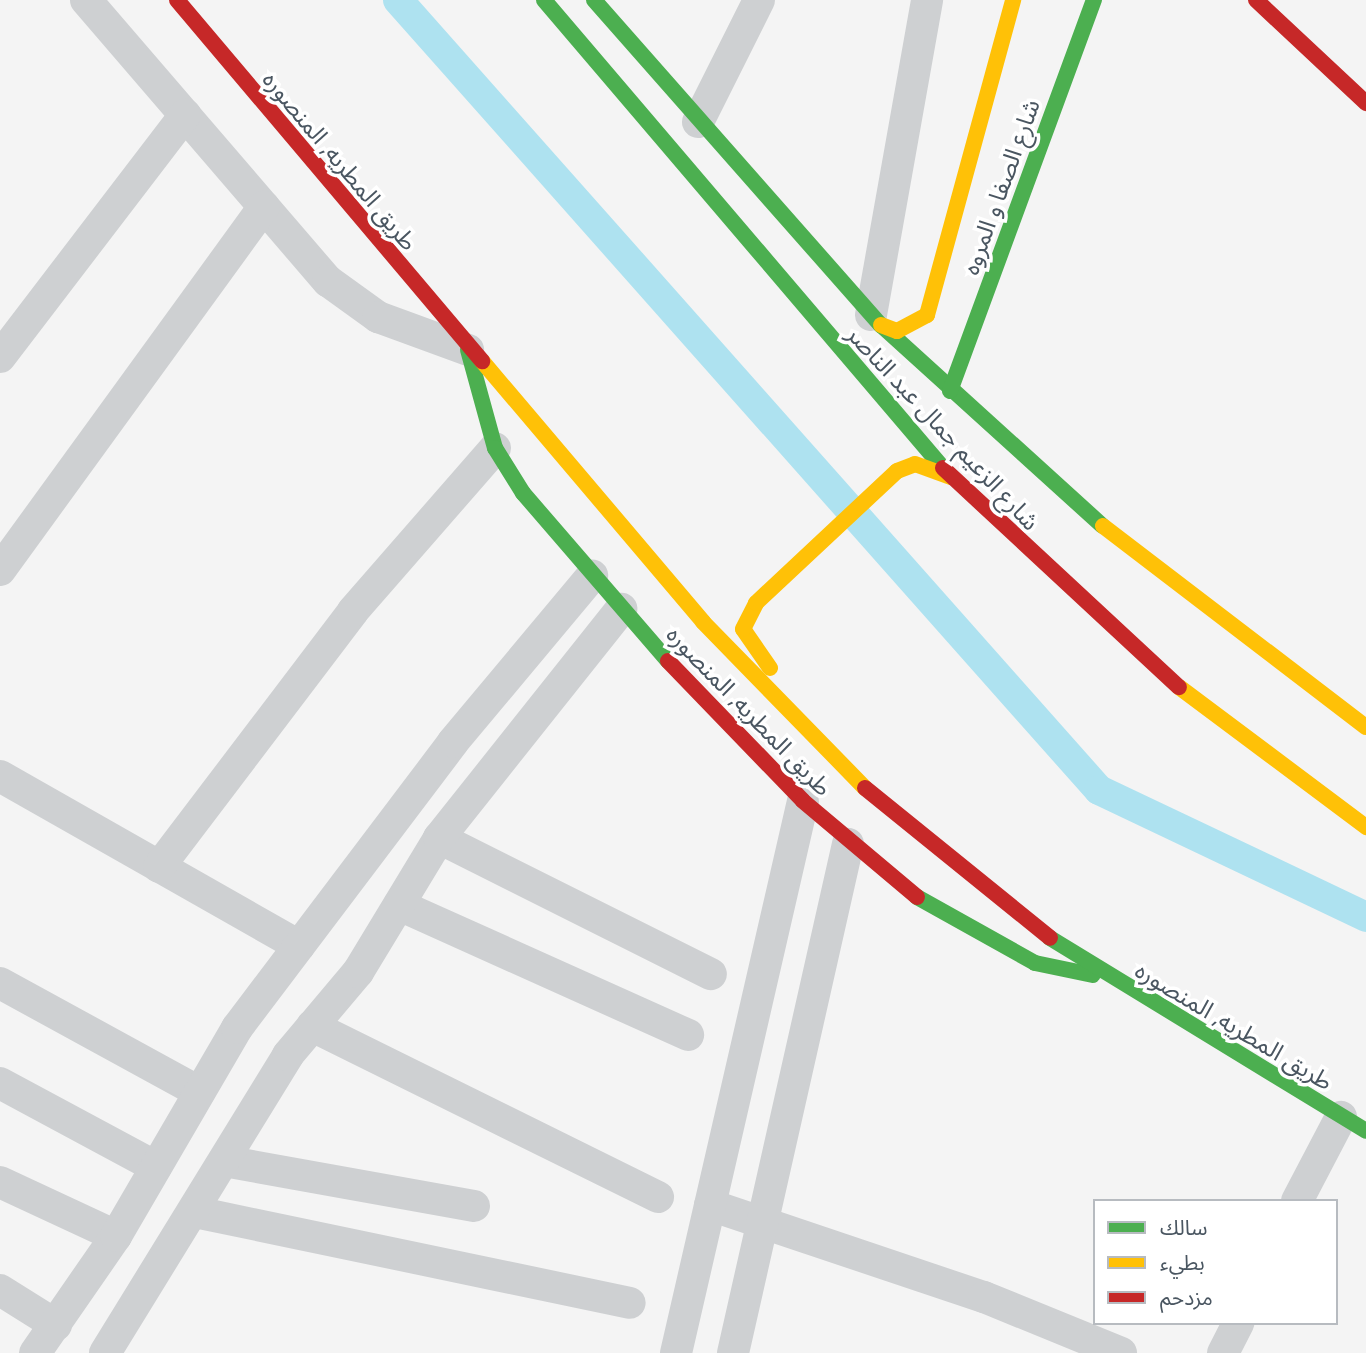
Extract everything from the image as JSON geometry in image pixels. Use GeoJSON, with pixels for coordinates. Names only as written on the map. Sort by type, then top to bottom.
{"type":"FeatureCollection","features":[{"type":"Feature","properties":{"kind":"street"},"geometry":{"type":"LineString","coordinates":[[86,0],[338,289],[378,317],[468,350]]}},
{"type":"Feature","properties":{"kind":"street","name":"طريق المطريه, المنصوره"},"geometry":{"type":"LineString","coordinates":[[177,0],[468,350],[535,418],[629,533],[819,744],[887,811],[1030,925],[1115,980],[1353,1124]]}},
{"type":"Feature","properties":{"kind":"street","name":"شارع الزعيم جمال عبد الناصر"},"geometry":{"type":"LineString","coordinates":[[544,0],[889,410],[951,477],[1208,714],[1366,827]]}},
{"type":"Feature","properties":{"kind":"street"},"geometry":{"type":"LineString","coordinates":[[698,121],[759,0]]}},
{"type":"Feature","properties":{"kind":"street"},"geometry":{"type":"LineString","coordinates":[[876,320],[927,0]]}},
{"type":"Feature","properties":{"kind":"street","name":"شارع الصفا و المروه"},"geometry":{"type":"LineString","coordinates":[[876,320],[897,331],[927,315],[1000,91],[1013,0]]}},
{"type":"Feature","properties":{"kind":"street","name":"شارع الصفا و المروه"},"geometry":{"type":"LineString","coordinates":[[950,391],[1046,108],[1094,0]]}},
{"type":"Feature","properties":{"kind":"street"},"geometry":{"type":"LineString","coordinates":[[1256,0],[1366,103]]}},
{"type":"Feature","properties":{"kind":"street","name":"شارع الزعيم جمال عبد الناصر"},"geometry":{"type":"LineString","coordinates":[[596,1],[698,121],[934,383],[950,391],[1087,513],[1366,727]]}},
{"type":"Feature","properties":{"kind":"street"},"geometry":{"type":"LineString","coordinates":[[0,357],[185,115]]}},
{"type":"Feature","properties":{"kind":"street"},"geometry":{"type":"LineString","coordinates":[[0,570],[264,207]]}},
{"type":"Feature","properties":{"kind":"street","name":"طريق المطريه, المنصوره"},"geometry":{"type":"LineString","coordinates":[[468,350],[495,448],[592,576],[803,801],[848,844],[968,930],[1035,963],[1115,980]]}},
{"type":"Feature","properties":{"kind":"street"},"geometry":{"type":"LineString","coordinates":[[879,480],[894,450],[889,410]]}},
{"type":"Feature","properties":{"kind":"street"},"geometry":{"type":"LineString","coordinates":[[912,435],[922,412]]}},
{"type":"Feature","properties":{"kind":"street"},"geometry":{"type":"LineString","coordinates":[[159,867],[353,611],[495,448]]}},
{"type":"Feature","properties":{"kind":"street"},"geometry":{"type":"LineString","coordinates":[[819,744],[810,711],[747,643],[743,629],[745,600],[879,480],[915,464],[951,477]]}},
{"type":"Feature","properties":{"kind":"street"},"geometry":{"type":"LineString","coordinates":[[629,533],[655,545],[708,602]]}},
{"type":"Feature","properties":{"kind":"street"},"geometry":{"type":"LineString","coordinates":[[35,1353],[116,1237],[237,1028],[368,854],[592,576]]}},
{"type":"Feature","properties":{"kind":"street"},"geometry":{"type":"LineString","coordinates":[[105,1353],[195,1212],[224,1161],[312,1026],[358,972],[439,838],[621,609]]}},
{"type":"Feature","properties":{"kind":"street"},"geometry":{"type":"LineString","coordinates":[[0,776],[299,946]]}},
{"type":"Feature","properties":{"kind":"street"},"geometry":{"type":"LineString","coordinates":[[676,1353],[803,801]]}},
{"type":"Feature","properties":{"kind":"street"},"geometry":{"type":"LineString","coordinates":[[439,838],[711,974]]}},
{"type":"Feature","properties":{"kind":"street"},"geometry":{"type":"LineString","coordinates":[[733,1353],[848,844]]}},
{"type":"Feature","properties":{"kind":"street"},"geometry":{"type":"LineString","coordinates":[[368,854],[404,895],[688,1035]]}},
{"type":"Feature","properties":{"kind":"street"},"geometry":{"type":"LineString","coordinates":[[0,983],[200,1092]]}},
{"type":"Feature","properties":{"kind":"street"},"geometry":{"type":"LineString","coordinates":[[312,1026],[658,1198]]}},
{"type":"Feature","properties":{"kind":"street"},"geometry":{"type":"LineString","coordinates":[[0,1083],[156,1167]]}},
{"type":"Feature","properties":{"kind":"street"},"geometry":{"type":"LineString","coordinates":[[1298,1199],[1353,1124]]}},
{"type":"Feature","properties":{"kind":"street"},"geometry":{"type":"LineString","coordinates":[[224,1161],[474,1206]]}},
{"type":"Feature","properties":{"kind":"street"},"geometry":{"type":"LineString","coordinates":[[0,1182],[116,1237]]}},
{"type":"Feature","properties":{"kind":"street"},"geometry":{"type":"LineString","coordinates":[[710,1205],[762,1217],[1121,1353]]}},
{"type":"Feature","properties":{"kind":"street"},"geometry":{"type":"LineString","coordinates":[[195,1212],[630,1303]]}},
{"type":"Feature","properties":{"kind":"street"},"geometry":{"type":"LineString","coordinates":[[0,1290],[57,1325]]}},
{"type":"Feature","properties":{"kind":"street"},"geometry":{"type":"LineString","coordinates":[[1223,1353],[1237,1325]]}},
{"type":"Feature","properties":{"kind":"waterway"},"geometry":{"type":"LineString","coordinates":[[398,0],[1099,790],[1366,917]]}},
{"type":"Feature","properties":{"kind":"traffic: fast"},"geometry":{"type":"LineString","coordinates":[[544,0],[943,468]]}},
{"type":"Feature","properties":{"kind":"traffic: fast"},"geometry":{"type":"LineString","coordinates":[[594,0],[881,325],[1103,526]]}},
{"type":"Feature","properties":{"kind":"traffic: fast"},"geometry":{"type":"LineString","coordinates":[[950,391],[1094,0]]}},
{"type":"Feature","properties":{"kind":"traffic: fast"},"geometry":{"type":"LineString","coordinates":[[468,350],[495,448],[523,493],[668,661]]}},
{"type":"Feature","properties":{"kind":"traffic: fast"},"geometry":{"type":"LineString","coordinates":[[917,897],[1035,963],[1093,975]]}},
{"type":"Feature","properties":{"kind":"traffic: fast"},"geometry":{"type":"LineString","coordinates":[[1050,938],[1366,1131]]}},
{"type":"Feature","properties":{"kind":"traffic: slow"},"geometry":{"type":"LineString","coordinates":[[881,325],[897,331],[927,315],[1013,0]]}},
{"type":"Feature","properties":{"kind":"traffic: slow"},"geometry":{"type":"LineString","coordinates":[[482,361],[703,622],[865,788]]}},
{"type":"Feature","properties":{"kind":"traffic: slow"},"geometry":{"type":"LineString","coordinates":[[770,668],[743,629],[756,603],[897,471],[915,464],[951,477]]}},
{"type":"Feature","properties":{"kind":"traffic: slow"},"geometry":{"type":"LineString","coordinates":[[1103,526],[1366,727]]}},
{"type":"Feature","properties":{"kind":"traffic: slow"},"geometry":{"type":"LineString","coordinates":[[1179,687],[1366,827]]}},
{"type":"Feature","properties":{"kind":"traffic: jam"},"geometry":{"type":"LineString","coordinates":[[177,0],[482,361]]}},
{"type":"Feature","properties":{"kind":"traffic: jam"},"geometry":{"type":"LineString","coordinates":[[1256,0],[1366,103]]}},
{"type":"Feature","properties":{"kind":"traffic: jam"},"geometry":{"type":"LineString","coordinates":[[943,468],[1179,687]]}},
{"type":"Feature","properties":{"kind":"traffic: jam"},"geometry":{"type":"LineString","coordinates":[[668,661],[803,801],[917,897]]}},
{"type":"Feature","properties":{"kind":"traffic: jam"},"geometry":{"type":"LineString","coordinates":[[865,788],[1050,938]]}}]}
